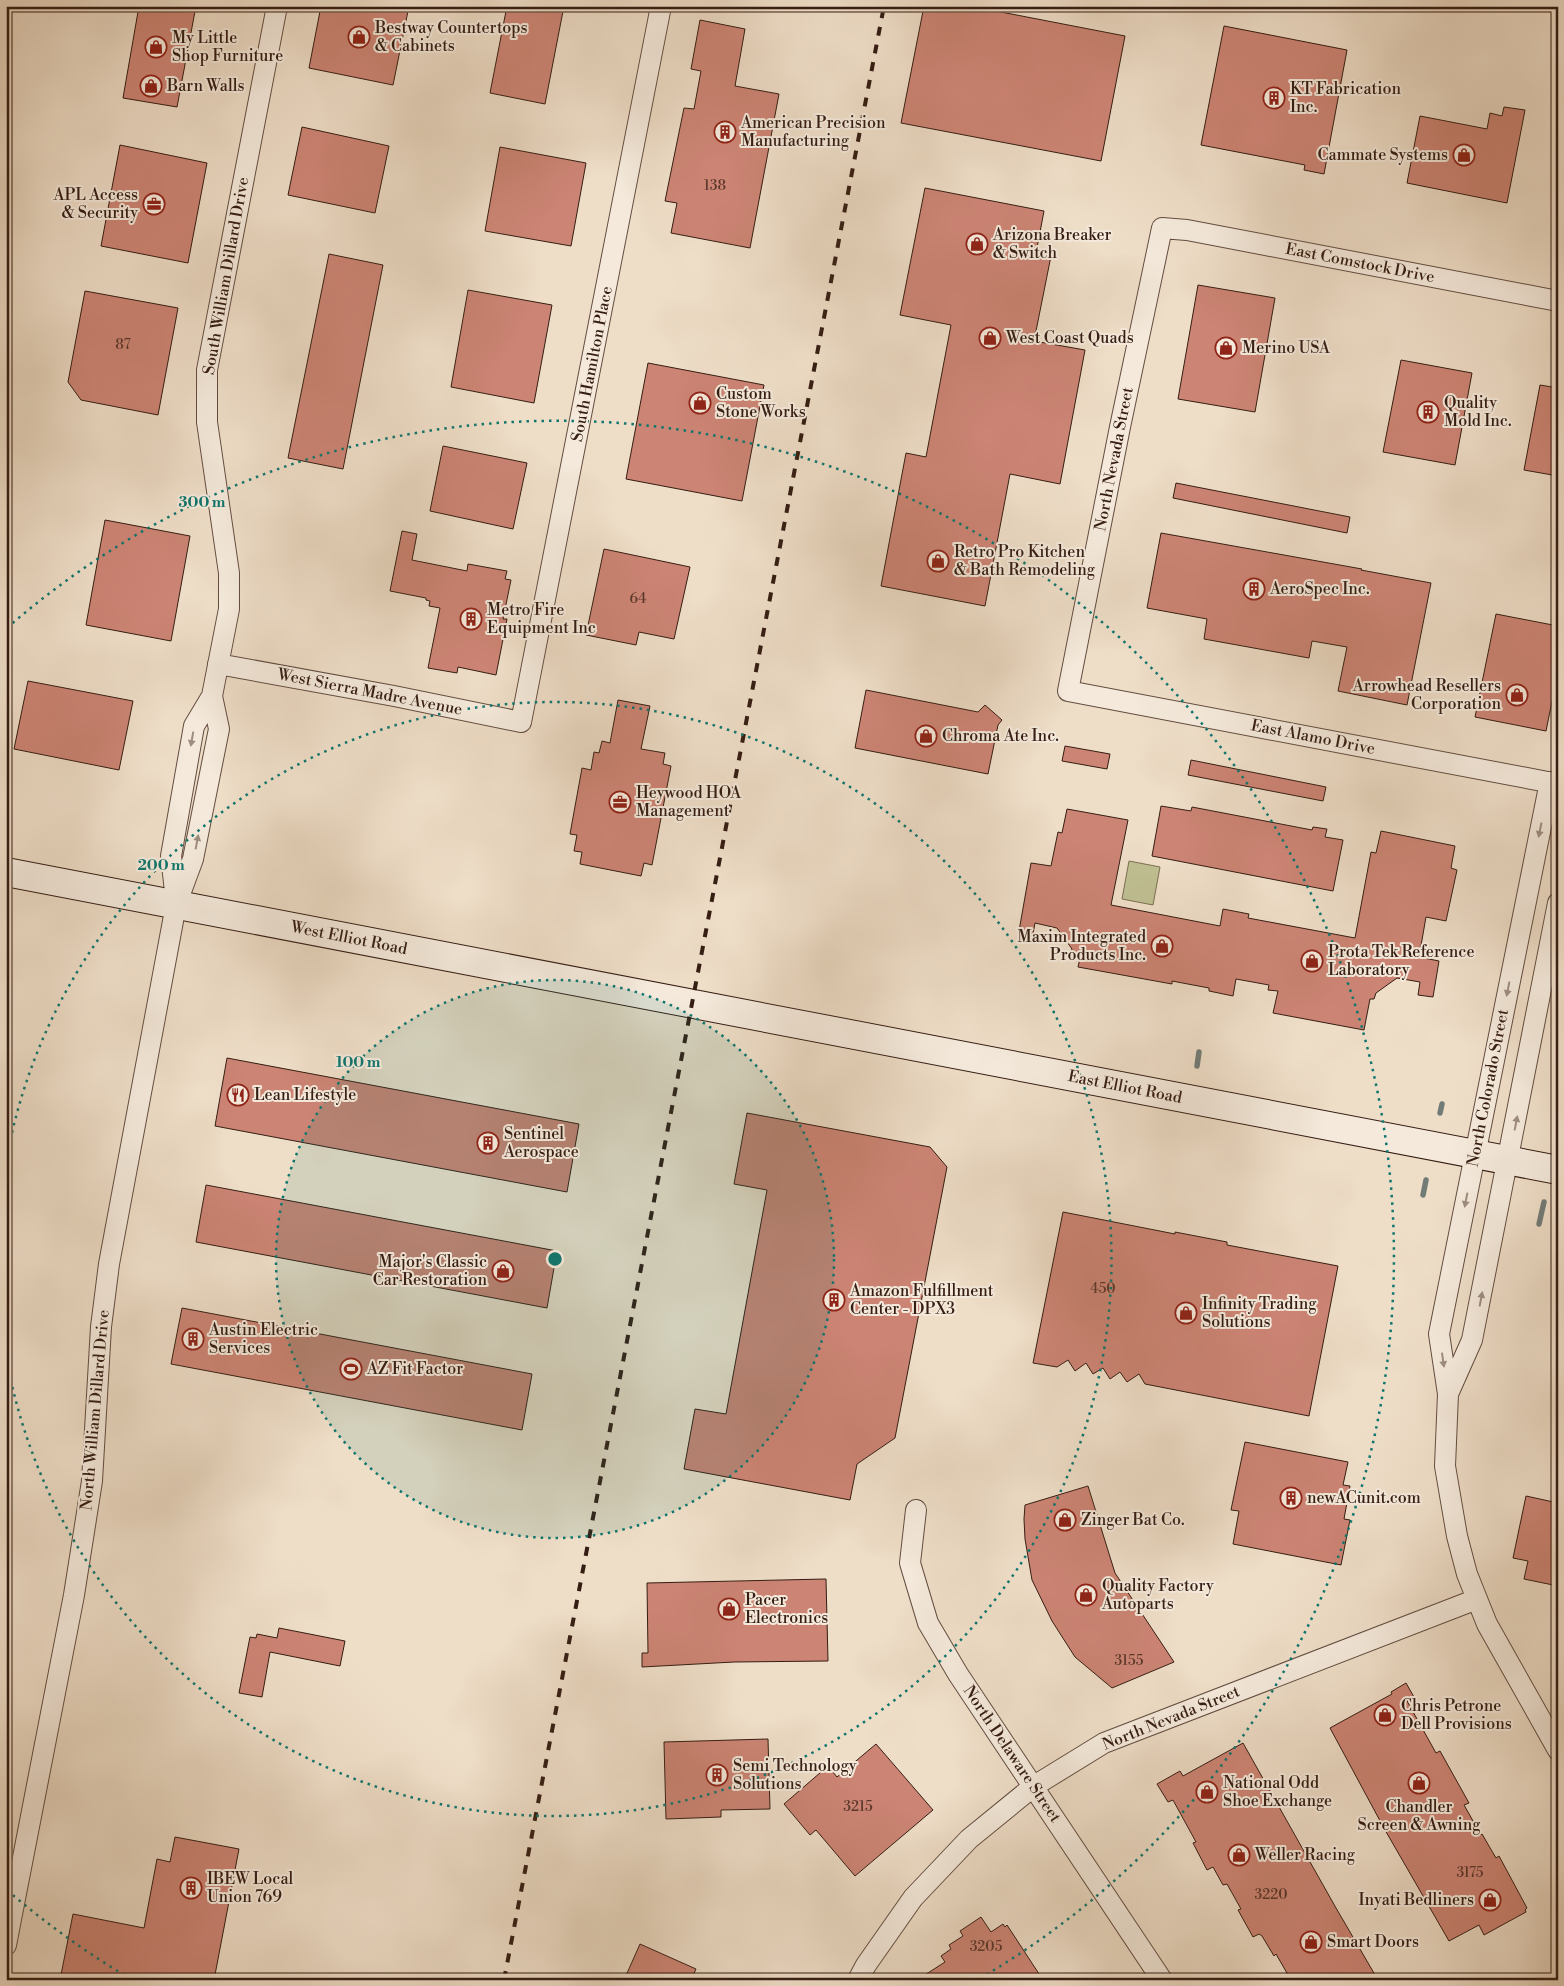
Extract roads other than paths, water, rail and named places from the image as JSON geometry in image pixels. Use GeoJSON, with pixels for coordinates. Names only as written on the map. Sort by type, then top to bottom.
{"type":"FeatureCollection","features":[{"type":"Feature","properties":{"kind":"main road","name":"West Elliot Road"},"geometry":{"type":"LineString","coordinates":[[6,872],[692,1004]]}},
{"type":"Feature","properties":{"kind":"main road","name":"East Elliot Road"},"geometry":{"type":"LineString","coordinates":[[692,1004],[1558,1170]]}},
{"type":"Feature","properties":{"kind":"street","name":"South William Dillard Drive"},"geometry":{"type":"LineString","coordinates":[[176,905],[171,856],[194,726],[212,696],[229,609],[229,573],[207,422],[208,370],[277,6]]}},
{"type":"Feature","properties":{"kind":"street","name":"South Hamilton Place"},"geometry":{"type":"LineString","coordinates":[[522,722],[662,6]]}},
{"type":"Feature","properties":{"kind":"street","name":"East Comstock Drive"},"geometry":{"type":"LineString","coordinates":[[1162,228],[1187,230],[1558,301]]}},
{"type":"Feature","properties":{"kind":"street","name":"North Nevada Street"},"geometry":{"type":"LineString","coordinates":[[1068,691],[1120,427],[1162,228]]}},
{"type":"Feature","properties":{"kind":"street","name":"West Sierra Madre Avenue"},"geometry":{"type":"LineString","coordinates":[[218,664],[394,696],[522,722]]}},
{"type":"Feature","properties":{"kind":"street","name":"East Alamo Drive"},"geometry":{"type":"LineString","coordinates":[[1068,691],[1554,783]]}},
{"type":"Feature","properties":{"kind":"street","name":"North Colorado Street"},"geometry":{"type":"LineString","coordinates":[[1554,783],[1475,1154],[1439,1334],[1448,1394],[1445,1466],[1457,1536],[1467,1574],[1487,1624],[1558,1750]]}},
{"type":"Feature","properties":{"kind":"street","name":"North Colorado Street"},"geometry":{"type":"LineString","coordinates":[[1448,1394],[1472,1340],[1558,903]]}},
{"type":"Feature","properties":{"kind":"street","name":"North William Dillard Drive"},"geometry":{"type":"LineString","coordinates":[[6,1945],[74,1594],[92,1481],[102,1327],[109,1264],[176,905]]}},
{"type":"Feature","properties":{"kind":"street","name":"North Delaware Street"},"geometry":{"type":"LineString","coordinates":[[916,1510],[910,1563],[928,1623],[958,1674],[1162,1980]]}},
{"type":"Feature","properties":{"kind":"street","name":"North Nevada Street"},"geometry":{"type":"LineString","coordinates":[[858,1980],[866,1965],[913,1898],[969,1839],[1034,1786],[1104,1743],[1477,1599]]}},
{"type":"Feature","properties":{"kind":"waterway"},"geometry":{"type":"LineString","coordinates":[[1197,1066],[1199,1052]]}},
{"type":"Feature","properties":{"kind":"waterway"},"geometry":{"type":"LineString","coordinates":[[1440,1113],[1442,1104]]}},
{"type":"Feature","properties":{"kind":"waterway"},"geometry":{"type":"LineString","coordinates":[[1423,1195],[1426,1180]]}},
{"type":"Feature","properties":{"kind":"waterway"},"geometry":{"type":"LineString","coordinates":[[1539,1224],[1544,1202]]}},
{"type":"Feature","properties":{"kind":"railway"},"geometry":{"type":"LineString","coordinates":[[504,1980],[884,6]]}},
{"type":"Feature","properties":{"kind":"place","name":"Bestway Countertops & Cabinets"},"geometry":{"type":"Point","coordinates":[359,37]}},
{"type":"Feature","properties":{"kind":"place","name":"My Little Shop Furniture"},"geometry":{"type":"Point","coordinates":[156,47]}},
{"type":"Feature","properties":{"kind":"place","name":"Barn Walls"},"geometry":{"type":"Point","coordinates":[151,86]}},
{"type":"Feature","properties":{"kind":"place","name":"KT Fabrication Inc."},"geometry":{"type":"Point","coordinates":[1274,98]}},
{"type":"Feature","properties":{"kind":"place","name":"American Precision Manufacturing"},"geometry":{"type":"Point","coordinates":[725,132]}},
{"type":"Feature","properties":{"kind":"place","name":"Cammate Systems"},"geometry":{"type":"Point","coordinates":[1464,155]}},
{"type":"Feature","properties":{"kind":"place","name":"APL Access & Security"},"geometry":{"type":"Point","coordinates":[154,204]}},
{"type":"Feature","properties":{"kind":"place","name":"Arizona Breaker & Switch"},"geometry":{"type":"Point","coordinates":[977,244]}},
{"type":"Feature","properties":{"kind":"place","name":"West Coast Quads"},"geometry":{"type":"Point","coordinates":[990,338]}},
{"type":"Feature","properties":{"kind":"place","name":"Merino USA"},"geometry":{"type":"Point","coordinates":[1226,348]}},
{"type":"Feature","properties":{"kind":"place","name":"Custom Stone Works"},"geometry":{"type":"Point","coordinates":[700,403]}},
{"type":"Feature","properties":{"kind":"place","name":"Quality Mold Inc."},"geometry":{"type":"Point","coordinates":[1428,412]}},
{"type":"Feature","properties":{"kind":"place","name":"Retro Pro Kitchen & Bath Remodeling"},"geometry":{"type":"Point","coordinates":[938,561]}},
{"type":"Feature","properties":{"kind":"place","name":"AeroSpec Inc."},"geometry":{"type":"Point","coordinates":[1254,589]}},
{"type":"Feature","properties":{"kind":"place","name":"Metro Fire Equipment Inc"},"geometry":{"type":"Point","coordinates":[471,619]}},
{"type":"Feature","properties":{"kind":"place","name":"Arrowhead Resellers Corporation"},"geometry":{"type":"Point","coordinates":[1517,695]}},
{"type":"Feature","properties":{"kind":"place","name":"Chroma Ate Inc."},"geometry":{"type":"Point","coordinates":[926,736]}},
{"type":"Feature","properties":{"kind":"place","name":"Heywood HOA Management"},"geometry":{"type":"Point","coordinates":[620,802]}},
{"type":"Feature","properties":{"kind":"place","name":"Maxim Integrated Products Inc."},"geometry":{"type":"Point","coordinates":[1162,946]}},
{"type":"Feature","properties":{"kind":"place","name":"Prota Tek Reference Laboratory"},"geometry":{"type":"Point","coordinates":[1312,961]}},
{"type":"Feature","properties":{"kind":"place","name":"Lean Lifestyle"},"geometry":{"type":"Point","coordinates":[238,1095]}},
{"type":"Feature","properties":{"kind":"place","name":"Sentinel Aerospace"},"geometry":{"type":"Point","coordinates":[488,1143]}},
{"type":"Feature","properties":{"kind":"place","name":"Major's Classic Car Restoration"},"geometry":{"type":"Point","coordinates":[503,1271]}},
{"type":"Feature","properties":{"kind":"place","name":"Amazon Fulfillment Center - DPX3"},"geometry":{"type":"Point","coordinates":[834,1300]}},
{"type":"Feature","properties":{"kind":"place","name":"Infinity Trading Solutions"},"geometry":{"type":"Point","coordinates":[1186,1313]}},
{"type":"Feature","properties":{"kind":"place","name":"Austin Electric Services"},"geometry":{"type":"Point","coordinates":[193,1339]}},
{"type":"Feature","properties":{"kind":"place","name":"AZ Fit Factor"},"geometry":{"type":"Point","coordinates":[351,1369]}},
{"type":"Feature","properties":{"kind":"place","name":"newACunit.com"},"geometry":{"type":"Point","coordinates":[1291,1498]}},
{"type":"Feature","properties":{"kind":"place","name":"Zinger Bat Co."},"geometry":{"type":"Point","coordinates":[1065,1520]}},
{"type":"Feature","properties":{"kind":"place","name":"Quality Factory Autoparts"},"geometry":{"type":"Point","coordinates":[1086,1595]}},
{"type":"Feature","properties":{"kind":"place","name":"Pacer Electronics"},"geometry":{"type":"Point","coordinates":[729,1609]}},
{"type":"Feature","properties":{"kind":"place","name":"Chris Petrone Dell Provisions"},"geometry":{"type":"Point","coordinates":[1385,1715]}},
{"type":"Feature","properties":{"kind":"place","name":"Semi Technology Solutions"},"geometry":{"type":"Point","coordinates":[717,1775]}},
{"type":"Feature","properties":{"kind":"place","name":"Chandler Screen & Awning"},"geometry":{"type":"Point","coordinates":[1419,1783]}},
{"type":"Feature","properties":{"kind":"place","name":"National Odd Shoe Exchange"},"geometry":{"type":"Point","coordinates":[1207,1792]}},
{"type":"Feature","properties":{"kind":"place","name":"Weller Racing"},"geometry":{"type":"Point","coordinates":[1239,1855]}},
{"type":"Feature","properties":{"kind":"place","name":"IBEW Local Union 769"},"geometry":{"type":"Point","coordinates":[191,1888]}},
{"type":"Feature","properties":{"kind":"place","name":"Inyati Bedliners"},"geometry":{"type":"Point","coordinates":[1490,1900]}},
{"type":"Feature","properties":{"kind":"place","name":"Smart Doors"},"geometry":{"type":"Point","coordinates":[1311,1942]}}]}
